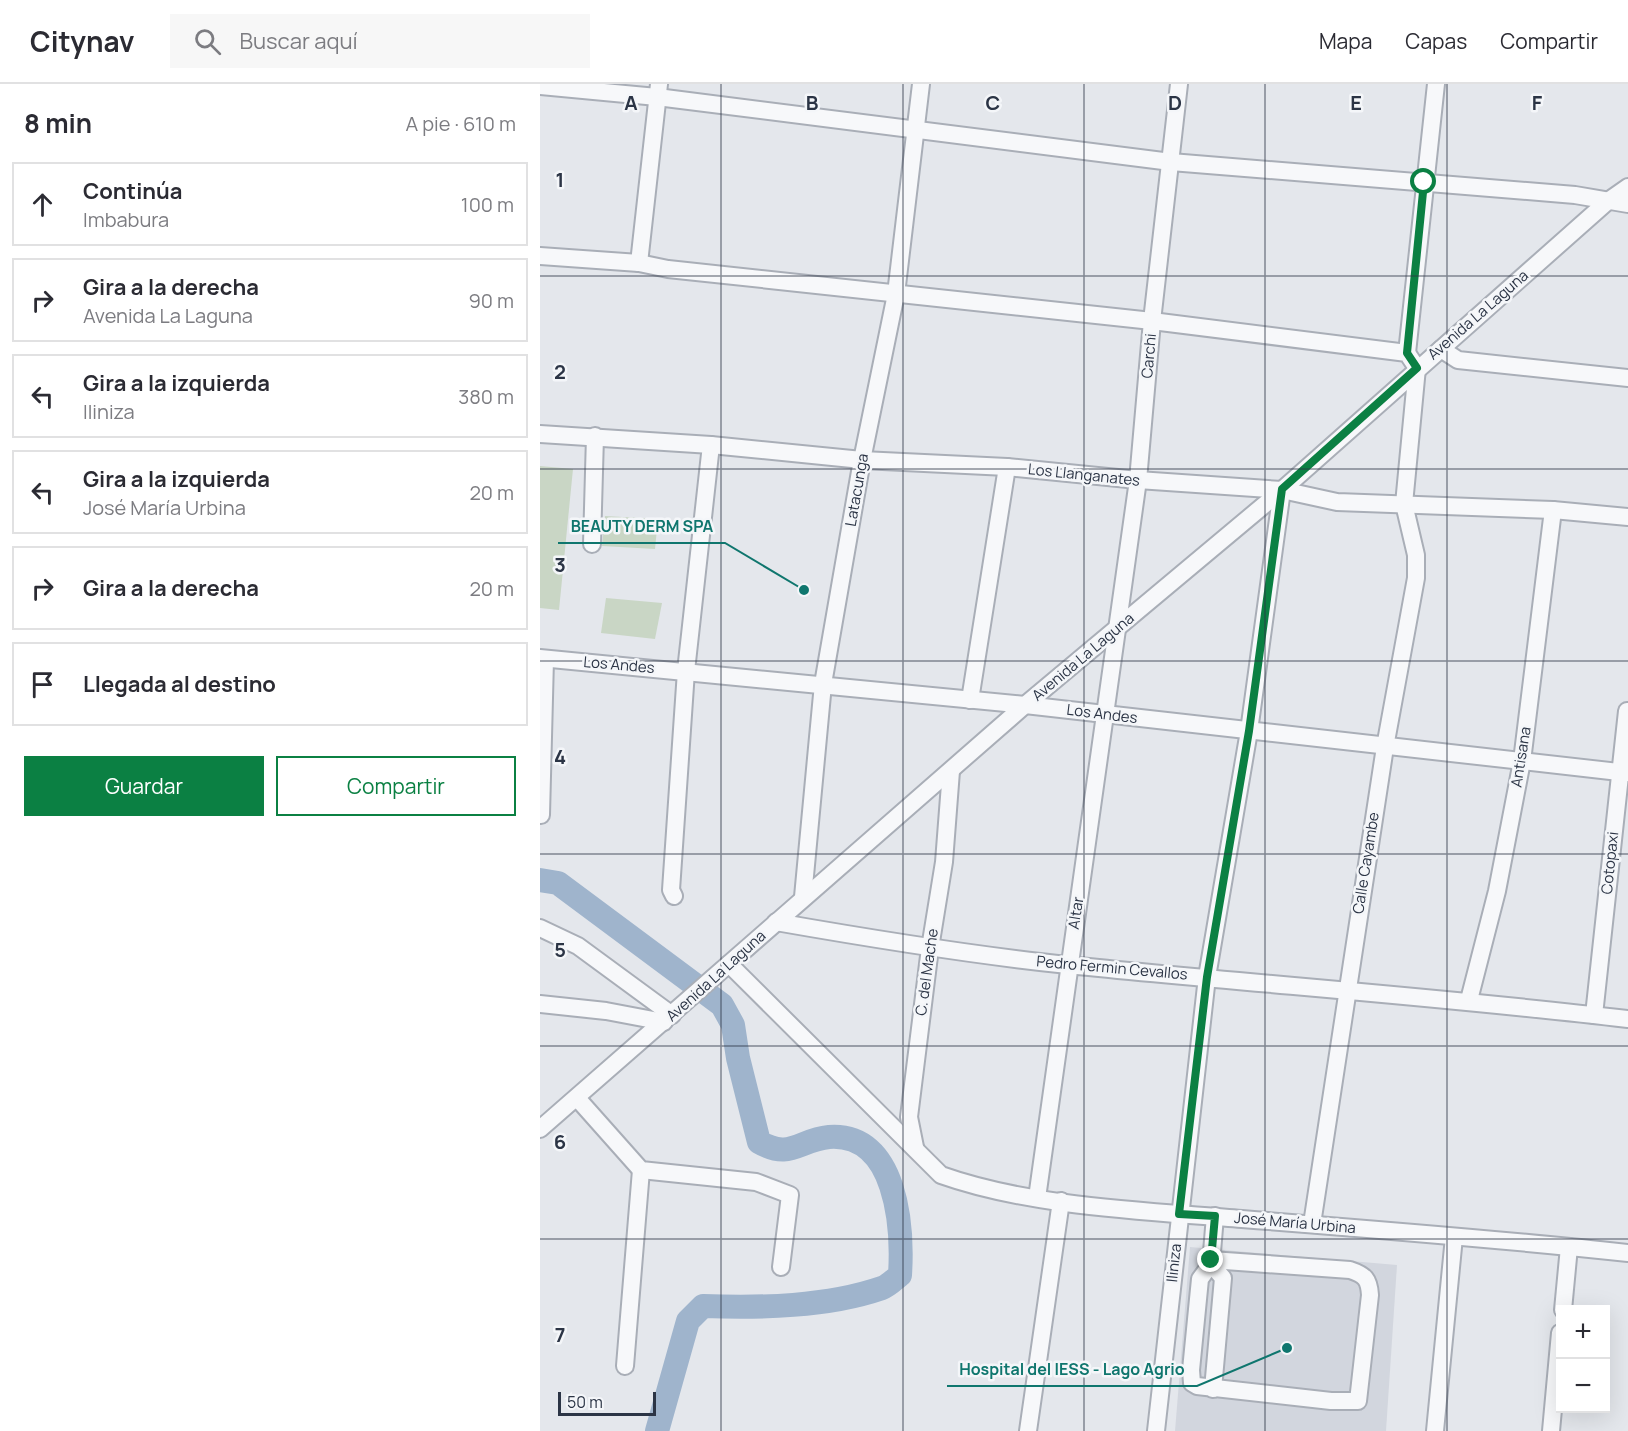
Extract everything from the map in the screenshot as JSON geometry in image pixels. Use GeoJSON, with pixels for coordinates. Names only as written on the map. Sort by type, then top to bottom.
{"type":"FeatureCollection","features":[{"type":"Feature","properties":{"kind":"street","name":"Latacunga"},"geometry":{"type":"LineString","coordinates":[[803,897],[823,684],[862,460],[896,294],[921,84]]}},
{"type":"Feature","properties":{"kind":"street","name":"Carchi"},"geometry":{"type":"LineString","coordinates":[[1116,628],[1138,480],[1152,321],[1179,84]]}},
{"type":"Feature","properties":{"kind":"street"},"geometry":{"type":"LineString","coordinates":[[1417,368],[1407,353],[1436,84]]}},
{"type":"Feature","properties":{"kind":"street"},"geometry":{"type":"LineString","coordinates":[[540,86],[658,91],[915,129],[1171,162],[1575,195],[1628,204]]}},
{"type":"Feature","properties":{"kind":"street"},"geometry":{"type":"LineString","coordinates":[[639,263],[658,91]]}},
{"type":"Feature","properties":{"kind":"street","name":"Avenida La Laguna"},"geometry":{"type":"LineString","coordinates":[[540,1129],[803,897],[1025,705],[1282,489],[1608,201],[1628,187]]}},
{"type":"Feature","properties":{"kind":"street"},"geometry":{"type":"LineString","coordinates":[[540,256],[639,263],[896,294],[1152,321],[1407,353]]}},
{"type":"Feature","properties":{"kind":"street"},"geometry":{"type":"LineString","coordinates":[[1441,349],[1458,360],[1628,378]]}},
{"type":"Feature","properties":{"kind":"street","name":"Calle Cayambe"},"geometry":{"type":"LineString","coordinates":[[1312,1224],[1385,747],[1416,578],[1416,555],[1404,504],[1417,368]]}},
{"type":"Feature","properties":{"kind":"street","name":"Los Llanganates"},"geometry":{"type":"LineString","coordinates":[[540,434],[596,436],[862,460],[1007,467],[1138,480],[1282,489],[1337,502],[1553,510],[1628,517]]}},
{"type":"Feature","properties":{"kind":"street"},"geometry":{"type":"LineString","coordinates":[[592,544],[596,436]]}},
{"type":"Feature","properties":{"kind":"street"},"geometry":{"type":"LineString","coordinates":[[674,896],[671,890],[686,671],[711,445]]}},
{"type":"Feature","properties":{"kind":"street"},"geometry":{"type":"LineString","coordinates":[[970,700],[1007,467]]}},
{"type":"Feature","properties":{"kind":"street","name":"Iliniza"},"geometry":{"type":"LineString","coordinates":[[1156,1431],[1207,977],[1249,731],[1282,489]]}},
{"type":"Feature","properties":{"kind":"street","name":"Antisana"},"geometry":{"type":"LineString","coordinates":[[1469,1000],[1497,891],[1522,760],[1553,510]]}},
{"type":"Feature","properties":{"kind":"street","name":"Altar"},"geometry":{"type":"LineString","coordinates":[[1037,1198],[1068,965],[1107,715],[1116,628]]}},
{"type":"Feature","properties":{"kind":"street"},"geometry":{"type":"LineString","coordinates":[[540,815],[543,658]]}},
{"type":"Feature","properties":{"kind":"street","name":"Los Andes"},"geometry":{"type":"LineString","coordinates":[[543,658],[1025,705],[1623,773]]}},
{"type":"Feature","properties":{"kind":"street","name":"Cotopaxi"},"geometry":{"type":"LineString","coordinates":[[1594,1015],[1623,773],[1627,711]]}},
{"type":"Feature","properties":{"kind":"street","name":"C. del Mache"},"geometry":{"type":"LineString","coordinates":[[915,1147],[909,1118],[930,948],[944,862],[951,771]]}},
{"type":"Feature","properties":{"kind":"street","name":"Pedro Fermin Cevallos"},"geometry":{"type":"LineString","coordinates":[[776,922],[930,948],[1068,965],[1469,1000],[1628,1019]]}},
{"type":"Feature","properties":{"kind":"street"},"geometry":{"type":"LineString","coordinates":[[540,928],[578,946],[672,1014]]}},
{"type":"Feature","properties":{"kind":"street"},"geometry":{"type":"LineString","coordinates":[[729,964],[915,1147]]}},
{"type":"Feature","properties":{"kind":"street"},"geometry":{"type":"LineString","coordinates":[[540,1004],[606,1011],[672,1014]]}},
{"type":"Feature","properties":{"kind":"street"},"geometry":{"type":"LineString","coordinates":[[577,1098],[641,1170],[756,1182],[790,1195],[781,1267]]}},
{"type":"Feature","properties":{"kind":"street","name":"José María Urbina"},"geometry":{"type":"LineString","coordinates":[[915,1147],[941,1175],[975,1187],[1037,1198],[1179,1214],[1628,1253]]}},
{"type":"Feature","properties":{"kind":"street"},"geometry":{"type":"LineString","coordinates":[[625,1366],[641,1170]]}},
{"type":"Feature","properties":{"kind":"street"},"geometry":{"type":"LineString","coordinates":[[1028,1431],[1061,1201]]}},
{"type":"Feature","properties":{"kind":"street"},"geometry":{"type":"LineString","coordinates":[[1211,1262],[1350,1270],[1364,1275],[1369,1282],[1370,1295],[1358,1401],[1331,1401],[1213,1389],[1197,1386],[1191,1379],[1200,1279],[1211,1262],[1215,1216]]}},
{"type":"Feature","properties":{"kind":"street"},"geometry":{"type":"LineString","coordinates":[[1435,1431],[1454,1237]]}},
{"type":"Feature","properties":{"kind":"street"},"geometry":{"type":"LineString","coordinates":[[1563,1305],[1569,1247]]}},
{"type":"Feature","properties":{"kind":"street"},"geometry":{"type":"LineString","coordinates":[[1211,1262],[1223,1278],[1213,1389]]}},
{"type":"Feature","properties":{"kind":"street"},"geometry":{"type":"LineString","coordinates":[[1551,1431],[1558,1359]]}},
{"type":"Feature","properties":{"kind":"shaded area"},"geometry":{"type":"Polygon","coordinates":[[[1190,1247],[1397,1265],[1386,1431],[1175,1431],[1190,1247]]]}},
{"type":"Feature","properties":{"kind":"green space"},"geometry":{"type":"Polygon","coordinates":[[[540,466],[573,469],[559,610],[540,608],[540,466]]]}},
{"type":"Feature","properties":{"kind":"green space"},"geometry":{"type":"Polygon","coordinates":[[[605,516],[658,519],[655,549],[602,546],[605,516]]]}},
{"type":"Feature","properties":{"kind":"green space"},"geometry":{"type":"Polygon","coordinates":[[[606,598],[662,603],[655,639],[601,633],[606,598]]]}},
{"type":"Feature","properties":{"kind":"waterway"},"geometry":{"type":"LineString","coordinates":[[540,880],[558,883],[722,1005],[733,1025],[738,1058],[759,1142],[770,1147],[787,1149],[829,1137],[852,1140],[869,1150],[882,1166],[891,1186],[897,1209],[900,1232],[900,1275],[884,1287],[816,1303],[747,1307],[703,1306],[688,1321],[657,1431]]}},
{"type":"Feature","properties":{"kind":"place","name":"BEAUTY DERM SPA"},"geometry":{"type":"Point","coordinates":[804,590]}},
{"type":"Feature","properties":{"kind":"place","name":"Hospital del IESS - Lago Agrio"},"geometry":{"type":"Point","coordinates":[1287,1348]}},
{"type":"Feature","properties":{"kind":"route"},"geometry":{"type":"LineString","coordinates":[[1211,1260],[1215,1216],[1179,1214],[1207,977],[1249,731],[1282,489],[1417,368],[1407,353],[1424,182]]}}]}
